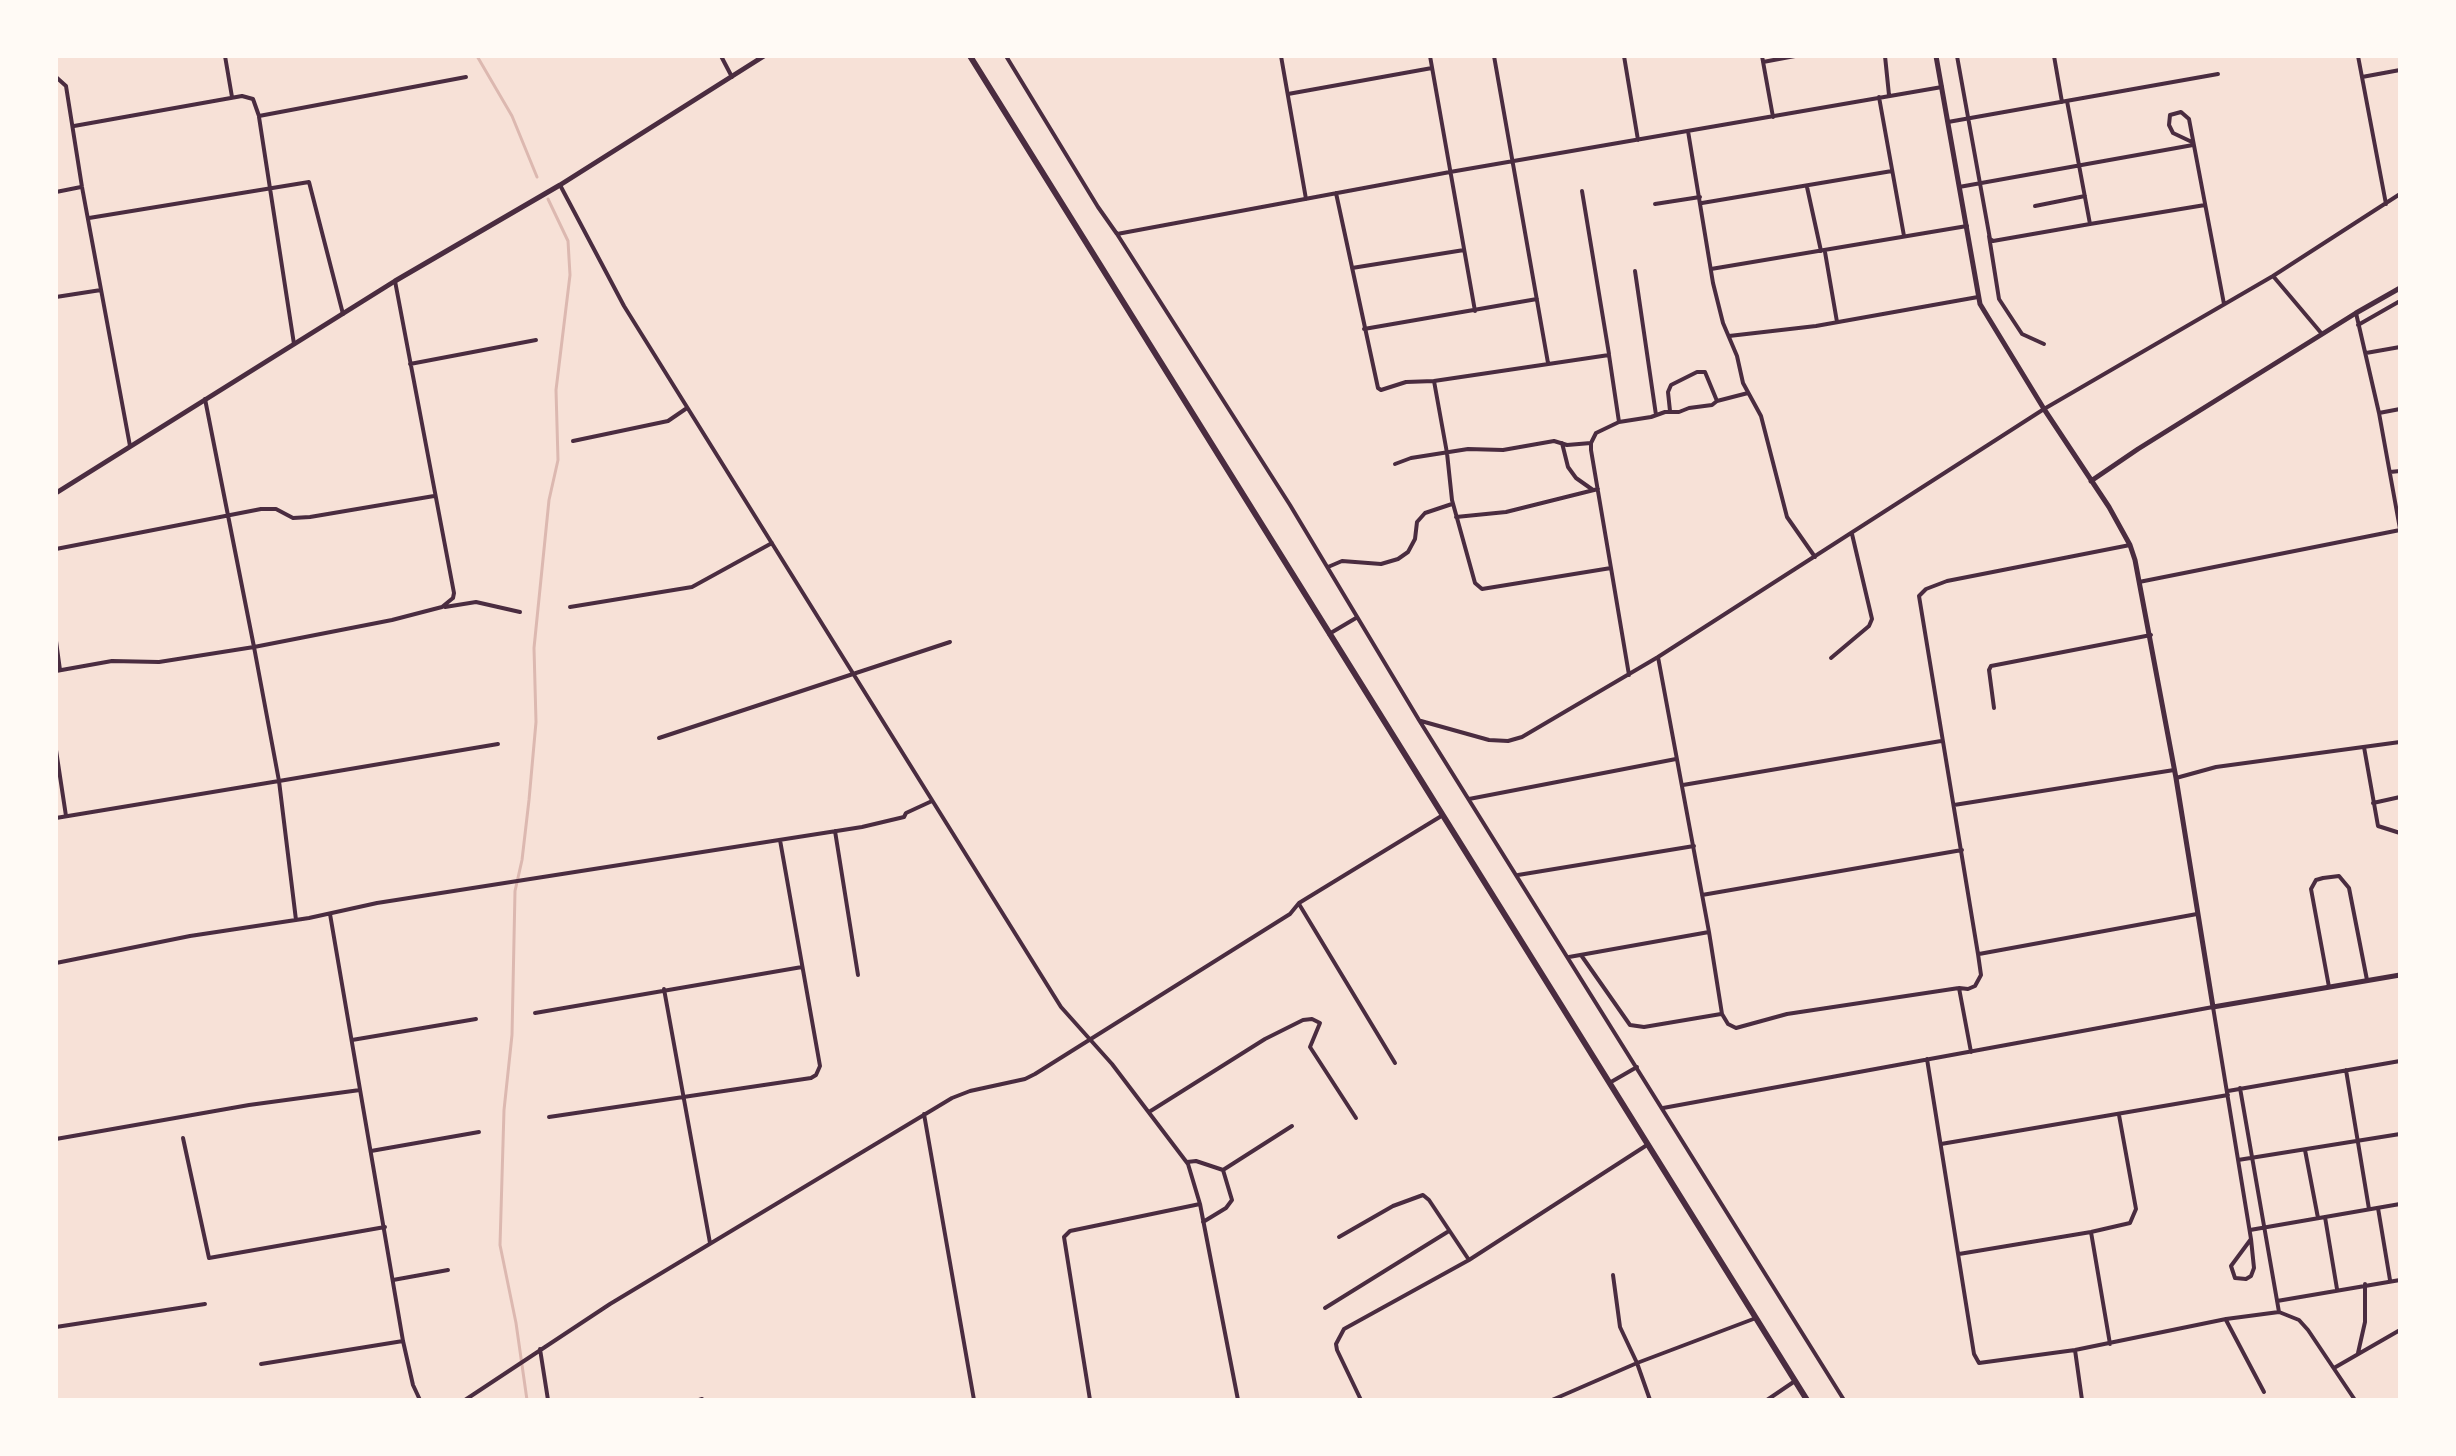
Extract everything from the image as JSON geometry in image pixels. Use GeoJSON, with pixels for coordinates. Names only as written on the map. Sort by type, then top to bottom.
{"type":"FeatureCollection","features":[{"type":"Feature","properties":{"kind":"main road"},"geometry":{"type":"LineString","coordinates":[[970,56],[1807,1400]]}},
{"type":"Feature","properties":{"kind":"street"},"geometry":{"type":"LineString","coordinates":[[225,56],[232,97]]}},
{"type":"Feature","properties":{"kind":"street"},"geometry":{"type":"LineString","coordinates":[[721,56],[732,77]]}},
{"type":"Feature","properties":{"kind":"street"},"geometry":{"type":"LineString","coordinates":[[56,493],[395,281],[560,185],[764,56]]}},
{"type":"Feature","properties":{"kind":"street"},"geometry":{"type":"LineString","coordinates":[[1006,56],[1098,207],[1328,567],[1419,720],[1844,1400]]}},
{"type":"Feature","properties":{"kind":"street"},"geometry":{"type":"LineString","coordinates":[[1281,56],[1306,199]]}},
{"type":"Feature","properties":{"kind":"street"},"geometry":{"type":"LineString","coordinates":[[1430,56],[1475,311]]}},
{"type":"Feature","properties":{"kind":"street"},"geometry":{"type":"LineString","coordinates":[[1494,56],[1548,363]]}},
{"type":"Feature","properties":{"kind":"street"},"geometry":{"type":"LineString","coordinates":[[1624,56],[1638,140]]}},
{"type":"Feature","properties":{"kind":"street"},"geometry":{"type":"LineString","coordinates":[[1773,117],[1762,59],[1795,56]]}},
{"type":"Feature","properties":{"kind":"street"},"geometry":{"type":"LineString","coordinates":[[1885,56],[1889,95]]}},
{"type":"Feature","properties":{"kind":"street"},"geometry":{"type":"LineString","coordinates":[[1937,56],[1978,297],[1998,335],[2130,545],[2151,635],[2250,1230],[2251,1239],[2254,1272],[2246,1279],[2235,1278],[2231,1266],[2251,1239]]}},
{"type":"Feature","properties":{"kind":"street"},"geometry":{"type":"LineString","coordinates":[[1957,56],[1999,299],[2022,334],[2044,344]]}},
{"type":"Feature","properties":{"kind":"street"},"geometry":{"type":"LineString","coordinates":[[2054,56],[2090,224]]}},
{"type":"Feature","properties":{"kind":"street"},"geometry":{"type":"LineString","coordinates":[[2358,56],[2386,204]]}},
{"type":"Feature","properties":{"kind":"street"},"geometry":{"type":"LineString","coordinates":[[1288,94],[1432,68]]}},
{"type":"Feature","properties":{"kind":"street"},"geometry":{"type":"LineString","coordinates":[[2362,77],[2400,70]]}},
{"type":"Feature","properties":{"kind":"street"},"geometry":{"type":"LineString","coordinates":[[1948,122],[2218,74]]}},
{"type":"Feature","properties":{"kind":"street"},"geometry":{"type":"LineString","coordinates":[[56,77],[66,86],[74,126],[82,187],[130,448]]}},
{"type":"Feature","properties":{"kind":"street"},"geometry":{"type":"LineString","coordinates":[[259,116],[466,77]]}},
{"type":"Feature","properties":{"kind":"street"},"geometry":{"type":"LineString","coordinates":[[1117,234],[1450,172],[1942,87]]}},
{"type":"Feature","properties":{"kind":"street"},"geometry":{"type":"LineString","coordinates":[[1879,96],[1904,236]]}},
{"type":"Feature","properties":{"kind":"street"},"geometry":{"type":"LineString","coordinates":[[74,126],[232,97],[253,99],[259,116],[294,344]]}},
{"type":"Feature","properties":{"kind":"street"},"geometry":{"type":"LineString","coordinates":[[2193,143],[2173,133],[2169,125],[2170,115],[2177,112],[2185,114],[2191,125],[2224,304]]}},
{"type":"Feature","properties":{"kind":"street"},"geometry":{"type":"LineString","coordinates":[[1688,131],[1723,323],[1749,393],[1761,416],[1787,517],[1816,557]]}},
{"type":"Feature","properties":{"kind":"street"},"geometry":{"type":"LineString","coordinates":[[1959,187],[2193,143]]}},
{"type":"Feature","properties":{"kind":"street"},"geometry":{"type":"LineString","coordinates":[[1655,204],[1807,187],[1892,171]]}},
{"type":"Feature","properties":{"kind":"street"},"geometry":{"type":"LineString","coordinates":[[89,218],[309,182],[343,314]]}},
{"type":"Feature","properties":{"kind":"street"},"geometry":{"type":"LineString","coordinates":[[560,185],[624,306],[1061,1007],[1104,1055],[1187,1162],[1200,1204],[1238,1400]]}},
{"type":"Feature","properties":{"kind":"street"},"geometry":{"type":"LineString","coordinates":[[56,192],[82,187]]}},
{"type":"Feature","properties":{"kind":"street"},"geometry":{"type":"LineString","coordinates":[[1807,187],[1837,322]]}},
{"type":"Feature","properties":{"kind":"street"},"geometry":{"type":"LineString","coordinates":[[1582,191],[1619,422]]}},
{"type":"Feature","properties":{"kind":"street"},"geometry":{"type":"LineString","coordinates":[[1336,193],[1364,329],[1381,390],[1406,382],[1434,381],[1609,355]]}},
{"type":"Feature","properties":{"kind":"street"},"geometry":{"type":"LineString","coordinates":[[1419,720],[1489,740],[1516,740],[1658,657],[2044,409],[2273,276],[2400,194]]}},
{"type":"Feature","properties":{"kind":"street"},"geometry":{"type":"LineString","coordinates":[[2035,206],[2085,196]]}},
{"type":"Feature","properties":{"kind":"street"},"geometry":{"type":"LineString","coordinates":[[1988,235],[1993,241],[2205,205]]}},
{"type":"Feature","properties":{"kind":"street"},"geometry":{"type":"LineString","coordinates":[[1711,269],[1967,226]]}},
{"type":"Feature","properties":{"kind":"street"},"geometry":{"type":"LineString","coordinates":[[1352,268],[1464,250]]}},
{"type":"Feature","properties":{"kind":"street"},"geometry":{"type":"LineString","coordinates":[[1635,271],[1656,415]]}},
{"type":"Feature","properties":{"kind":"street"},"geometry":{"type":"LineString","coordinates":[[2273,276],[2322,334]]}},
{"type":"Feature","properties":{"kind":"street"},"geometry":{"type":"LineString","coordinates":[[395,281],[454,593],[453,598],[442,607]]}},
{"type":"Feature","properties":{"kind":"street"},"geometry":{"type":"LineString","coordinates":[[2091,481],[2400,288]]}},
{"type":"Feature","properties":{"kind":"street"},"geometry":{"type":"LineString","coordinates":[[56,297],[102,290]]}},
{"type":"Feature","properties":{"kind":"street"},"geometry":{"type":"LineString","coordinates":[[1729,336],[1837,322],[1978,297]]}},
{"type":"Feature","properties":{"kind":"street"},"geometry":{"type":"LineString","coordinates":[[1364,329],[1537,299]]}},
{"type":"Feature","properties":{"kind":"street"},"geometry":{"type":"LineString","coordinates":[[2358,325],[2400,301]]}},
{"type":"Feature","properties":{"kind":"street"},"geometry":{"type":"LineString","coordinates":[[2139,582],[2400,530],[2379,413],[2356,313]]}},
{"type":"Feature","properties":{"kind":"street"},"geometry":{"type":"LineString","coordinates":[[410,364],[536,340]]}},
{"type":"Feature","properties":{"kind":"street"},"geometry":{"type":"LineString","coordinates":[[2366,353],[2400,347]]}},
{"type":"Feature","properties":{"kind":"street"},"geometry":{"type":"LineString","coordinates":[[1670,411],[1670,387],[1697,372],[1705,372],[1717,401]]}},
{"type":"Feature","properties":{"kind":"street"},"geometry":{"type":"LineString","coordinates":[[1434,381],[1453,504],[1475,583],[1482,589],[1611,568]]}},
{"type":"Feature","properties":{"kind":"street"},"geometry":{"type":"LineString","coordinates":[[1629,675],[1596,490],[1591,443],[1596,433],[1619,422],[1712,405],[1749,393]]}},
{"type":"Feature","properties":{"kind":"street"},"geometry":{"type":"LineString","coordinates":[[205,399],[279,781],[296,920]]}},
{"type":"Feature","properties":{"kind":"street"},"geometry":{"type":"LineString","coordinates":[[573,441],[668,421],[687,408]]}},
{"type":"Feature","properties":{"kind":"street"},"geometry":{"type":"LineString","coordinates":[[2379,413],[2400,409]]}},
{"type":"Feature","properties":{"kind":"street"},"geometry":{"type":"LineString","coordinates":[[1395,464],[1411,458],[1472,449],[1509,449],[1554,441],[1591,443]]}},
{"type":"Feature","properties":{"kind":"street"},"geometry":{"type":"LineString","coordinates":[[1562,443],[1568,467],[1576,478],[1596,490]]}},
{"type":"Feature","properties":{"kind":"street"},"geometry":{"type":"LineString","coordinates":[[2390,472],[2400,471]]}},
{"type":"Feature","properties":{"kind":"street"},"geometry":{"type":"LineString","coordinates":[[1456,517],[1506,512],[1596,490]]}},
{"type":"Feature","properties":{"kind":"street"},"geometry":{"type":"LineString","coordinates":[[56,549],[261,509],[276,509],[293,518],[310,517],[435,496]]}},
{"type":"Feature","properties":{"kind":"street"},"geometry":{"type":"LineString","coordinates":[[1328,567],[1342,561],[1381,564],[1398,559],[1408,552],[1415,539],[1417,522],[1425,513],[1453,504]]}},
{"type":"Feature","properties":{"kind":"street"},"geometry":{"type":"LineString","coordinates":[[1831,658],[1869,626],[1872,619],[1852,534]]}},
{"type":"Feature","properties":{"kind":"street"},"geometry":{"type":"LineString","coordinates":[[570,607],[692,587],[772,543]]}},
{"type":"Feature","properties":{"kind":"street"},"geometry":{"type":"LineString","coordinates":[[1658,657],[1725,1022],[1736,1028],[1787,1014],[1972,988],[1980,980],[1978,954],[1920,594],[1947,581],[2130,545]]}},
{"type":"Feature","properties":{"kind":"street"},"geometry":{"type":"LineString","coordinates":[[56,641],[58,671],[112,661],[159,662],[254,647],[476,602],[520,612]]}},
{"type":"Feature","properties":{"kind":"street"},"geometry":{"type":"LineString","coordinates":[[1329,634],[1356,618]]}},
{"type":"Feature","properties":{"kind":"street"},"geometry":{"type":"LineString","coordinates":[[1994,708],[1991,666],[2151,635]]}},
{"type":"Feature","properties":{"kind":"street"},"geometry":{"type":"LineString","coordinates":[[659,738],[950,642]]}},
{"type":"Feature","properties":{"kind":"street"},"geometry":{"type":"LineString","coordinates":[[1683,785],[1942,741]]}},
{"type":"Feature","properties":{"kind":"street"},"geometry":{"type":"LineString","coordinates":[[2176,778],[2216,767],[2400,742]]}},
{"type":"Feature","properties":{"kind":"street"},"geometry":{"type":"LineString","coordinates":[[56,818],[498,744]]}},
{"type":"Feature","properties":{"kind":"street"},"geometry":{"type":"LineString","coordinates":[[2364,747],[2378,826],[2400,833]]}},
{"type":"Feature","properties":{"kind":"street"},"geometry":{"type":"LineString","coordinates":[[56,750],[66,816]]}},
{"type":"Feature","properties":{"kind":"street"},"geometry":{"type":"LineString","coordinates":[[1469,799],[1676,759]]}},
{"type":"Feature","properties":{"kind":"street"},"geometry":{"type":"LineString","coordinates":[[1954,805],[2174,770]]}},
{"type":"Feature","properties":{"kind":"street"},"geometry":{"type":"LineString","coordinates":[[2373,803],[2400,797]]}},
{"type":"Feature","properties":{"kind":"street"},"geometry":{"type":"LineString","coordinates":[[56,963],[138,945],[296,920],[377,903],[835,831],[904,817],[906,813],[932,801]]}},
{"type":"Feature","properties":{"kind":"street"},"geometry":{"type":"LineString","coordinates":[[465,1400],[540,1349],[710,1243],[924,1114],[964,1093],[1025,1079],[1089,1041],[1290,914],[1299,903],[1443,815]]}},
{"type":"Feature","properties":{"kind":"street"},"geometry":{"type":"LineString","coordinates":[[835,831],[858,975]]}},
{"type":"Feature","properties":{"kind":"street"},"geometry":{"type":"LineString","coordinates":[[549,1117],[816,1075],[820,1066],[780,840]]}},
{"type":"Feature","properties":{"kind":"street"},"geometry":{"type":"LineString","coordinates":[[1518,875],[1694,846]]}},
{"type":"Feature","properties":{"kind":"street"},"geometry":{"type":"LineString","coordinates":[[1702,895],[1962,850]]}},
{"type":"Feature","properties":{"kind":"street"},"geometry":{"type":"LineString","coordinates":[[2329,987],[2311,889],[2316,880],[2330,877],[2339,876],[2349,888],[2367,980]]}},
{"type":"Feature","properties":{"kind":"street"},"geometry":{"type":"LineString","coordinates":[[1299,903],[1395,1063]]}},
{"type":"Feature","properties":{"kind":"street"},"geometry":{"type":"LineString","coordinates":[[330,914],[403,1341],[413,1385],[420,1400]]}},
{"type":"Feature","properties":{"kind":"street"},"geometry":{"type":"LineString","coordinates":[[1978,954],[2197,914]]}},
{"type":"Feature","properties":{"kind":"street"},"geometry":{"type":"LineString","coordinates":[[1569,957],[1709,932]]}},
{"type":"Feature","properties":{"kind":"street"},"geometry":{"type":"LineString","coordinates":[[1581,955],[1630,1025],[1644,1027],[1722,1014]]}},
{"type":"Feature","properties":{"kind":"street"},"geometry":{"type":"LineString","coordinates":[[535,1013],[802,967]]}},
{"type":"Feature","properties":{"kind":"street"},"geometry":{"type":"LineString","coordinates":[[1663,1108],[2400,975]]}},
{"type":"Feature","properties":{"kind":"street"},"geometry":{"type":"LineString","coordinates":[[1959,988],[1971,1052]]}},
{"type":"Feature","properties":{"kind":"street"},"geometry":{"type":"LineString","coordinates":[[664,989],[710,1243]]}},
{"type":"Feature","properties":{"kind":"street"},"geometry":{"type":"LineString","coordinates":[[352,1040],[476,1019]]}},
{"type":"Feature","properties":{"kind":"street"},"geometry":{"type":"LineString","coordinates":[[1149,1112],[1265,1039],[1303,1020],[1312,1019],[1320,1023],[1310,1047],[1356,1118]]}},
{"type":"Feature","properties":{"kind":"street"},"geometry":{"type":"LineString","coordinates":[[1927,1059],[1974,1354],[1979,1363],[2075,1350],[2226,1319],[2279,1312],[2299,1320],[2355,1400]]}},
{"type":"Feature","properties":{"kind":"street"},"geometry":{"type":"LineString","coordinates":[[1941,1144],[2119,1115],[2240,1088],[2400,1061]]}},
{"type":"Feature","properties":{"kind":"street"},"geometry":{"type":"LineString","coordinates":[[1608,1083],[1637,1067]]}},
{"type":"Feature","properties":{"kind":"street"},"geometry":{"type":"LineString","coordinates":[[2346,1070],[2369,1209]]}},
{"type":"Feature","properties":{"kind":"street"},"geometry":{"type":"LineString","coordinates":[[2240,1088],[2279,1312]]}},
{"type":"Feature","properties":{"kind":"street"},"geometry":{"type":"LineString","coordinates":[[56,1139],[249,1105],[360,1090]]}},
{"type":"Feature","properties":{"kind":"street"},"geometry":{"type":"LineString","coordinates":[[924,1114],[974,1400]]}},
{"type":"Feature","properties":{"kind":"street"},"geometry":{"type":"LineString","coordinates":[[1959,1254],[2126,1225],[2135,1214],[2119,1115]]}},
{"type":"Feature","properties":{"kind":"street"},"geometry":{"type":"LineString","coordinates":[[1223,1170],[1292,1126]]}},
{"type":"Feature","properties":{"kind":"street"},"geometry":{"type":"LineString","coordinates":[[371,1151],[479,1132]]}},
{"type":"Feature","properties":{"kind":"street"},"geometry":{"type":"LineString","coordinates":[[2238,1160],[2400,1134]]}},
{"type":"Feature","properties":{"kind":"street"},"geometry":{"type":"LineString","coordinates":[[183,1138],[209,1258],[385,1227]]}},
{"type":"Feature","properties":{"kind":"street"},"geometry":{"type":"LineString","coordinates":[[1361,1400],[1337,1350],[1336,1344],[1344,1329],[1469,1260],[1648,1144]]}},
{"type":"Feature","properties":{"kind":"street"},"geometry":{"type":"LineString","coordinates":[[2305,1150],[2318,1218]]}},
{"type":"Feature","properties":{"kind":"street"},"geometry":{"type":"LineString","coordinates":[[1187,1162],[1196,1161],[1223,1170]]}},
{"type":"Feature","properties":{"kind":"street"},"geometry":{"type":"LineString","coordinates":[[1203,1222],[1226,1208],[1232,1200],[1223,1170]]}},
{"type":"Feature","properties":{"kind":"street"},"geometry":{"type":"LineString","coordinates":[[1339,1237],[1393,1206],[1423,1195],[1469,1260]]}},
{"type":"Feature","properties":{"kind":"street"},"geometry":{"type":"LineString","coordinates":[[1090,1400],[1064,1240],[1066,1235],[1070,1231],[1200,1204]]}},
{"type":"Feature","properties":{"kind":"street"},"geometry":{"type":"LineString","coordinates":[[2250,1230],[2400,1204]]}},
{"type":"Feature","properties":{"kind":"street"},"geometry":{"type":"LineString","coordinates":[[2378,1207],[2390,1280]]}},
{"type":"Feature","properties":{"kind":"street"},"geometry":{"type":"LineString","coordinates":[[2325,1216],[2337,1289]]}},
{"type":"Feature","properties":{"kind":"street"},"geometry":{"type":"LineString","coordinates":[[1325,1308],[1450,1231]]}},
{"type":"Feature","properties":{"kind":"street"},"geometry":{"type":"LineString","coordinates":[[2091,1232],[2110,1344]]}},
{"type":"Feature","properties":{"kind":"street"},"geometry":{"type":"LineString","coordinates":[[393,1280],[448,1270]]}},
{"type":"Feature","properties":{"kind":"street"},"geometry":{"type":"LineString","coordinates":[[1613,1275],[1620,1327],[1650,1400]]}},
{"type":"Feature","properties":{"kind":"street"},"geometry":{"type":"LineString","coordinates":[[2277,1301],[2400,1280]]}},
{"type":"Feature","properties":{"kind":"street"},"geometry":{"type":"LineString","coordinates":[[2358,1353],[2365,1322],[2365,1284]]}},
{"type":"Feature","properties":{"kind":"street"},"geometry":{"type":"LineString","coordinates":[[56,1327],[205,1304]]}},
{"type":"Feature","properties":{"kind":"street"},"geometry":{"type":"LineString","coordinates":[[1552,1400],[1637,1363],[1756,1318]]}},
{"type":"Feature","properties":{"kind":"street"},"geometry":{"type":"LineString","coordinates":[[2226,1319],[2264,1392]]}},
{"type":"Feature","properties":{"kind":"street"},"geometry":{"type":"LineString","coordinates":[[2334,1368],[2400,1330]]}},
{"type":"Feature","properties":{"kind":"street"},"geometry":{"type":"LineString","coordinates":[[261,1364],[403,1341]]}},
{"type":"Feature","properties":{"kind":"street"},"geometry":{"type":"LineString","coordinates":[[540,1349],[548,1400]]}},
{"type":"Feature","properties":{"kind":"street"},"geometry":{"type":"LineString","coordinates":[[2075,1350],[2082,1400]]}},
{"type":"Feature","properties":{"kind":"street"},"geometry":{"type":"LineString","coordinates":[[1767,1400],[1795,1380]]}},
{"type":"Feature","properties":{"kind":"waterway"},"geometry":{"type":"LineString","coordinates":[[477,56],[512,116],[537,177]]}},
{"type":"Feature","properties":{"kind":"waterway"},"geometry":{"type":"LineString","coordinates":[[527,1400],[500,1245],[504,1110],[512,1035],[515,891],[522,860],[536,722],[534,648],[549,500],[558,460],[556,390],[570,275],[568,241],[548,199]]}}]}
